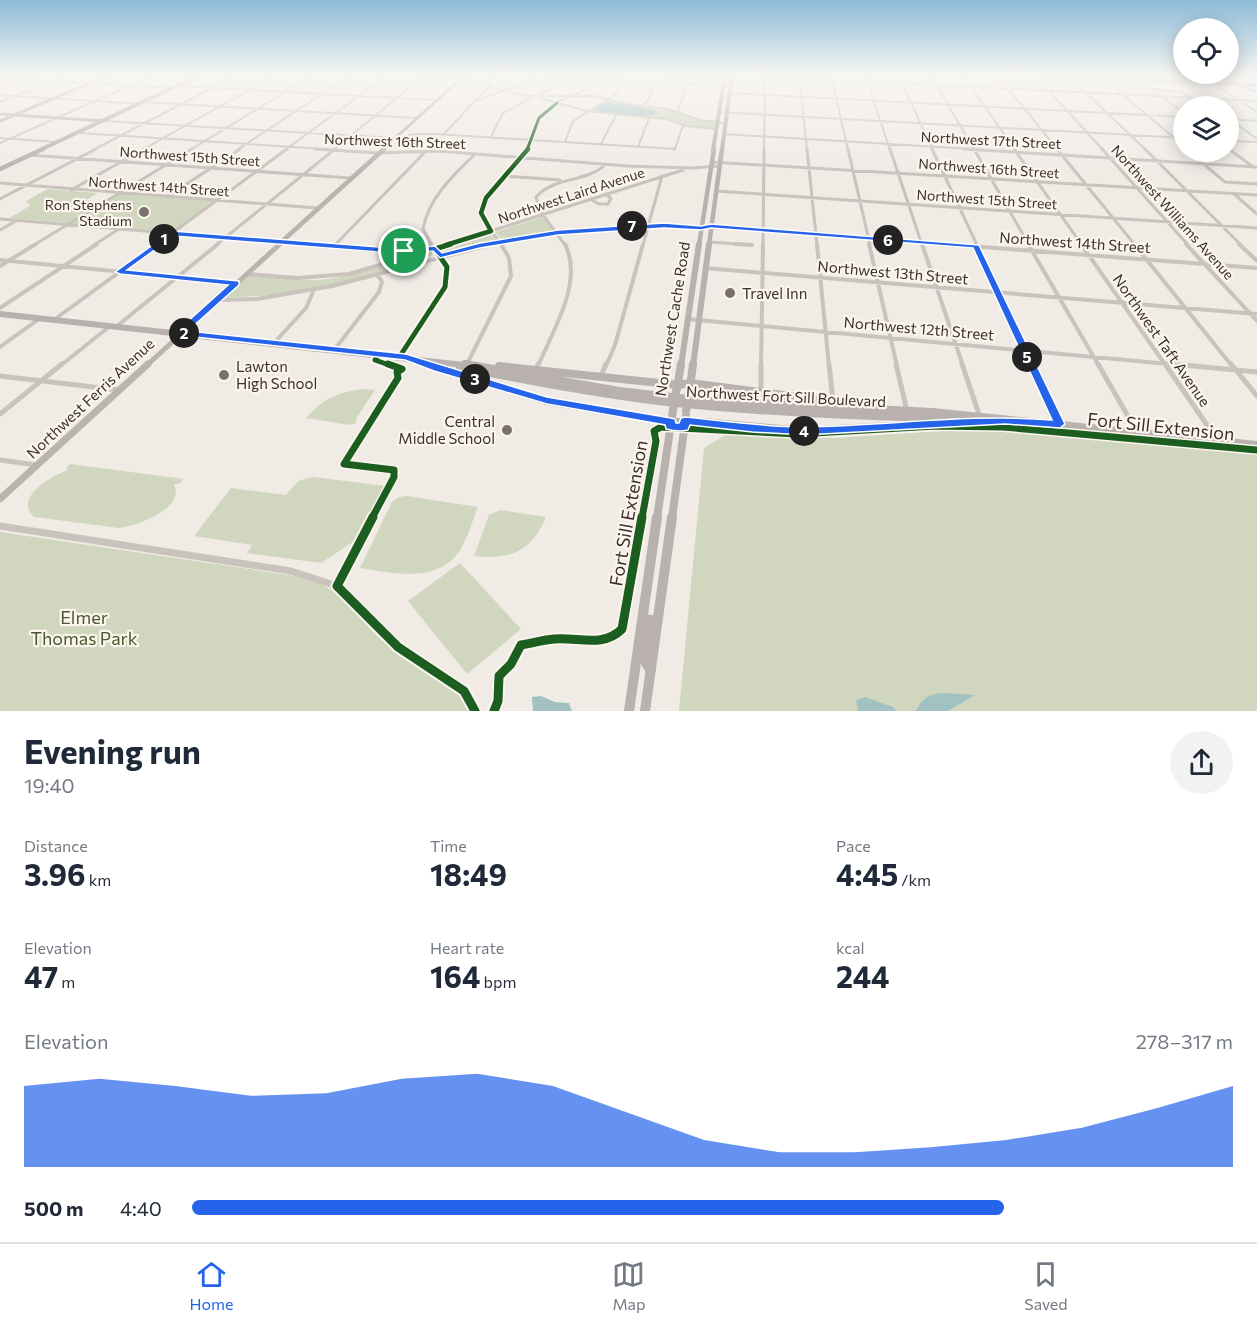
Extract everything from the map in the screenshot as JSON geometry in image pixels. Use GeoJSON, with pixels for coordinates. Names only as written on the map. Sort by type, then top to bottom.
{"type":"FeatureCollection","features":[{"type":"Feature","properties":{"kind":"main road"},"geometry":{"type":"LineString","coordinates":[[0,120],[29,108]]}},
{"type":"Feature","properties":{"kind":"main road"},"geometry":{"type":"LineString","coordinates":[[0,169],[131,108]]}},
{"type":"Feature","properties":{"kind":"main road","name":"Northwest Ferris Avenue"},"geometry":{"type":"LineString","coordinates":[[0,500],[428,108]]}},
{"type":"Feature","properties":{"kind":"main road","name":"Northwest Cache Road"},"geometry":{"type":"LineString","coordinates":[[629,711],[720,108]]}},
{"type":"Feature","properties":{"kind":"main road","name":"Northwest Cache Road"},"geometry":{"type":"LineString","coordinates":[[645,711],[727,108]]}},
{"type":"Feature","properties":{"kind":"main road"},"geometry":{"type":"LineString","coordinates":[[0,114],[104,121]]}},
{"type":"Feature","properties":{"kind":"main road"},"geometry":{"type":"LineString","coordinates":[[93,126],[96,120]]}},
{"type":"Feature","properties":{"kind":"main road"},"geometry":{"type":"LineString","coordinates":[[0,169],[104,121]]}},
{"type":"Feature","properties":{"kind":"main road","name":"Northwest Fort Sill Boulevard"},"geometry":{"type":"LineString","coordinates":[[0,314],[403,356],[578,390],[686,404],[803,413],[991,418]]}},
{"type":"Feature","properties":{"kind":"main road"},"geometry":{"type":"LineString","coordinates":[[403,356],[438,369],[547,401],[671,422],[686,416],[762,429],[804,431],[1005,420]]}},
{"type":"Feature","properties":{"kind":"main road","name":"Northwest Fort Sill Boulevard"},"geometry":{"type":"LineString","coordinates":[[439,362],[467,364],[619,391],[697,400],[907,411],[1060,424],[1257,445]]}},
{"type":"Feature","properties":{"kind":"main road"},"geometry":{"type":"LineString","coordinates":[[467,364],[601,376],[677,388],[690,383],[870,405],[896,411]]}},
{"type":"Feature","properties":{"kind":"main road"},"geometry":{"type":"LineString","coordinates":[[643,619],[652,620],[646,663],[651,671]]}},
{"type":"Feature","properties":{"kind":"street"},"geometry":{"type":"LineString","coordinates":[[0,143],[80,108]]}},
{"type":"Feature","properties":{"kind":"street"},"geometry":{"type":"LineString","coordinates":[[0,199],[174,108]]}},
{"type":"Feature","properties":{"kind":"street"},"geometry":{"type":"LineString","coordinates":[[71,190],[215,108]]}},
{"type":"Feature","properties":{"kind":"street"},"geometry":{"type":"LineString","coordinates":[[247,108],[417,118]]}},
{"type":"Feature","properties":{"kind":"street"},"geometry":{"type":"LineString","coordinates":[[167,197],[300,108]]}},
{"type":"Feature","properties":{"kind":"street"},"geometry":{"type":"LineString","coordinates":[[55,319],[342,108]]}},
{"type":"Feature","properties":{"kind":"street"},"geometry":{"type":"LineString","coordinates":[[0,414],[177,277],[385,108]]}},
{"type":"Feature","properties":{"kind":"street"},"geometry":{"type":"LineString","coordinates":[[444,134],[469,108]]}},
{"type":"Feature","properties":{"kind":"street"},"geometry":{"type":"LineString","coordinates":[[490,137],[503,113],[510,108]]}},
{"type":"Feature","properties":{"kind":"street"},"geometry":{"type":"LineString","coordinates":[[467,364],[511,276],[510,257],[483,218],[482,207],[486,198],[529,148],[539,118],[550,108]]}},
{"type":"Feature","properties":{"kind":"street"},"geometry":{"type":"LineString","coordinates":[[575,108],[616,116],[666,119],[683,125],[716,129]]}},
{"type":"Feature","properties":{"kind":"street"},"geometry":{"type":"LineString","coordinates":[[565,142],[573,121],[591,108]]}},
{"type":"Feature","properties":{"kind":"street"},"geometry":{"type":"LineString","coordinates":[[658,108],[725,123]]}},
{"type":"Feature","properties":{"kind":"street"},"geometry":{"type":"LineString","coordinates":[[761,393],[765,108]]}},
{"type":"Feature","properties":{"kind":"street"},"geometry":{"type":"LineString","coordinates":[[802,108],[833,401]]}},
{"type":"Feature","properties":{"kind":"street"},"geometry":{"type":"LineString","coordinates":[[839,108],[907,411]]}},
{"type":"Feature","properties":{"kind":"street"},"geometry":{"type":"LineString","coordinates":[[876,108],[980,417]]}},
{"type":"Feature","properties":{"kind":"street"},"geometry":{"type":"LineString","coordinates":[[913,108],[1023,350],[1060,424]]}},
{"type":"Feature","properties":{"kind":"street"},"geometry":{"type":"LineString","coordinates":[[950,108],[1137,432]]}},
{"type":"Feature","properties":{"kind":"street","name":"Northwest Taft Avenue"},"geometry":{"type":"LineString","coordinates":[[987,108],[1218,441]]}},
{"type":"Feature","properties":{"kind":"street"},"geometry":{"type":"LineString","coordinates":[[1026,108],[1257,396]]}},
{"type":"Feature","properties":{"kind":"street"},"geometry":{"type":"LineString","coordinates":[[1028,108],[1173,115]]}},
{"type":"Feature","properties":{"kind":"street","name":"Northwest Williams Avenue"},"geometry":{"type":"LineString","coordinates":[[1064,108],[1203,264],[1257,321]]}},
{"type":"Feature","properties":{"kind":"street"},"geometry":{"type":"LineString","coordinates":[[1102,108],[1189,191],[1189,195],[1257,261]]}},
{"type":"Feature","properties":{"kind":"street"},"geometry":{"type":"LineString","coordinates":[[1139,108],[1173,137]]}},
{"type":"Feature","properties":{"kind":"street"},"geometry":{"type":"LineString","coordinates":[[0,266],[257,109]]}},
{"type":"Feature","properties":{"kind":"street"},"geometry":{"type":"LineString","coordinates":[[719,112],[1173,138]]}},
{"type":"Feature","properties":{"kind":"street"},"geometry":{"type":"LineString","coordinates":[[601,144],[616,116]]}},
{"type":"Feature","properties":{"kind":"street"},"geometry":{"type":"LineString","coordinates":[[638,147],[649,118]]}},
{"type":"Feature","properties":{"kind":"street"},"geometry":{"type":"LineString","coordinates":[[1239,120],[1257,121]]}},
{"type":"Feature","properties":{"kind":"street"},"geometry":{"type":"LineString","coordinates":[[104,121],[394,138],[417,134],[444,134],[675,149],[683,125]]}},
{"type":"Feature","properties":{"kind":"street"},"geometry":{"type":"LineString","coordinates":[[1239,127],[1257,141]]}},
{"type":"Feature","properties":{"kind":"street","name":"Northwest 16th Street"},"geometry":{"type":"LineString","coordinates":[[80,134],[377,153],[426,151],[606,165],[692,168],[711,162],[719,166],[763,164],[808,166],[1257,195]]}},
{"type":"Feature","properties":{"kind":"street","name":"Northwest 17th Street"},"geometry":{"type":"LineString","coordinates":[[723,134],[1255,167]]}},
{"type":"Feature","properties":{"kind":"street"},"geometry":{"type":"LineString","coordinates":[[0,138],[57,142]]}},
{"type":"Feature","properties":{"kind":"street"},"geometry":{"type":"LineString","coordinates":[[1239,141],[1257,141]]}},
{"type":"Feature","properties":{"kind":"street"},"geometry":{"type":"LineString","coordinates":[[333,247],[426,151]]}},
{"type":"Feature","properties":{"kind":"street"},"geometry":{"type":"LineString","coordinates":[[403,356],[445,287],[447,273],[440,255],[423,229],[425,211],[433,199],[476,154]]}},
{"type":"Feature","properties":{"kind":"street","name":"Northwest 15th Street"},"geometry":{"type":"LineString","coordinates":[[31,155],[350,178]]}},
{"type":"Feature","properties":{"kind":"street"},"geometry":{"type":"LineString","coordinates":[[1239,156],[1255,167]]}},
{"type":"Feature","properties":{"kind":"street"},"geometry":{"type":"LineString","coordinates":[[711,162],[719,166]]}},
{"type":"Feature","properties":{"kind":"street"},"geometry":{"type":"LineString","coordinates":[[1203,164],[1225,182],[1257,184]]}},
{"type":"Feature","properties":{"kind":"street"},"geometry":{"type":"LineString","coordinates":[[536,370],[570,280],[570,256],[558,233],[536,207],[536,197],[543,188],[562,180],[594,174],[606,165]]}},
{"type":"Feature","properties":{"kind":"street"},"geometry":{"type":"LineString","coordinates":[[601,376],[615,345],[664,167]]}},
{"type":"Feature","properties":{"kind":"street","name":"Northwest Laird Avenue"},"geometry":{"type":"LineString","coordinates":[[246,274],[325,278],[359,271],[692,168]]}},
{"type":"Feature","properties":{"kind":"street"},"geometry":{"type":"LineString","coordinates":[[506,176],[562,180]]}},
{"type":"Feature","properties":{"kind":"street","name":"Northwest 14th Street"},"geometry":{"type":"LineString","coordinates":[[0,183],[317,208]]}},
{"type":"Feature","properties":{"kind":"street","name":"Northwest 15th Street"},"geometry":{"type":"LineString","coordinates":[[716,191],[1257,228]]}},
{"type":"Feature","properties":{"kind":"street"},"geometry":{"type":"LineString","coordinates":[[1233,194],[1257,214]]}},
{"type":"Feature","properties":{"kind":"street"},"geometry":{"type":"LineString","coordinates":[[590,199],[599,204],[610,202],[611,198],[605,195]]}},
{"type":"Feature","properties":{"kind":"street"},"geometry":{"type":"LineString","coordinates":[[0,219],[333,247],[392,251],[435,249]]}},
{"type":"Feature","properties":{"kind":"street"},"geometry":{"type":"LineString","coordinates":[[0,230],[17,220]]}},
{"type":"Feature","properties":{"kind":"street","name":"Northwest 14th Street"},"geometry":{"type":"LineString","coordinates":[[216,300],[313,292],[440,255],[501,242],[558,233],[648,225],[701,228],[711,226],[1257,268]]}},
{"type":"Feature","properties":{"kind":"street"},"geometry":{"type":"LineString","coordinates":[[0,309],[119,229]]}},
{"type":"Feature","properties":{"kind":"street"},"geometry":{"type":"LineString","coordinates":[[709,242],[752,245]]}},
{"type":"Feature","properties":{"kind":"street"},"geometry":{"type":"LineString","coordinates":[[0,260],[236,283]]}},
{"type":"Feature","properties":{"kind":"street","name":"Northwest 13th Street"},"geometry":{"type":"LineString","coordinates":[[705,268],[1257,314]]}},
{"type":"Feature","properties":{"kind":"street"},"geometry":{"type":"LineString","coordinates":[[335,349],[379,292],[382,282],[377,274]]}},
{"type":"Feature","properties":{"kind":"street"},"geometry":{"type":"LineString","coordinates":[[274,343],[306,308],[313,292]]}},
{"type":"Feature","properties":{"kind":"street"},"geometry":{"type":"LineString","coordinates":[[0,347],[41,318]]}},
{"type":"Feature","properties":{"kind":"street","name":"Northwest 12th Street"},"geometry":{"type":"LineString","coordinates":[[687,319],[1257,372]]}},
{"type":"Feature","properties":{"kind":"street"},"geometry":{"type":"LineString","coordinates":[[0,376],[119,390]]}},
{"type":"Feature","properties":{"kind":"street"},"geometry":{"type":"LineString","coordinates":[[0,460],[37,465]]}},
{"type":"Feature","properties":{"kind":"street"},"geometry":{"type":"LineString","coordinates":[[0,526],[291,571],[337,585],[398,647],[464,692],[475,711]]}},
{"type":"Feature","properties":{"kind":"green space"},"geometry":{"type":"Polygon","coordinates":[[[594,108],[655,108],[715,123],[714,128],[696,127],[668,119],[589,111],[594,108]]]}},
{"type":"Feature","properties":{"kind":"green space"},"geometry":{"type":"Polygon","coordinates":[[[48,189],[98,193],[86,200],[99,202],[94,205],[97,206],[68,223],[9,218],[30,206],[26,201],[48,189]]]}},
{"type":"Feature","properties":{"kind":"green space","name":"Ron Stephens Stadium"},"geometry":{"type":"Polygon","coordinates":[[[120,194],[214,201],[172,232],[72,224],[120,194]]]}},
{"type":"Feature","properties":{"kind":"green space"},"geometry":{"type":"Polygon","coordinates":[[[542,217],[555,232],[502,240],[495,232],[542,217]]]}},
{"type":"Feature","properties":{"kind":"green space"},"geometry":{"type":"Polygon","coordinates":[[[489,233],[498,241],[443,253],[438,250],[489,233]]]}},
{"type":"Feature","properties":{"kind":"green space"},"geometry":{"type":"Polygon","coordinates":[[[432,251],[436,254],[329,287],[290,294],[224,298],[249,276],[328,279],[367,271],[432,251]]]}},
{"type":"Feature","properties":{"kind":"green space"},"geometry":{"type":"Polygon","coordinates":[[[363,389],[375,390],[357,417],[356,423],[350,425],[306,418],[318,406],[332,398],[346,392],[363,389]]]}},
{"type":"Feature","properties":{"kind":"green space"},"geometry":{"type":"Polygon","coordinates":[[[973,429],[1117,439],[1257,454],[1257,711],[679,711],[704,448],[727,434],[834,438],[973,429]]]}},
{"type":"Feature","properties":{"kind":"green space"},"geometry":{"type":"Polygon","coordinates":[[[70,464],[184,479],[179,484],[174,484],[176,493],[173,501],[166,508],[147,520],[127,527],[119,528],[34,517],[28,502],[31,495],[45,482],[68,470],[66,468],[70,464]]]}},
{"type":"Feature","properties":{"kind":"green space"},"geometry":{"type":"Polygon","coordinates":[[[313,477],[385,486],[356,540],[321,563],[247,553],[252,545],[194,536],[231,488],[286,495],[298,481],[313,477]]]}},
{"type":"Feature","properties":{"kind":"green space"},"geometry":{"type":"Polygon","coordinates":[[[407,496],[478,507],[460,550],[451,561],[427,572],[414,574],[360,568],[392,502],[399,497],[407,496]]]}},
{"type":"Feature","properties":{"kind":"green space"},"geometry":{"type":"Polygon","coordinates":[[[500,510],[546,517],[533,538],[518,551],[498,557],[474,556],[489,515],[500,510]]]}},
{"type":"Feature","properties":{"kind":"green space","name":"Elmer Thomas Park"},"geometry":{"type":"Polygon","coordinates":[[[0,532],[296,576],[321,584],[339,595],[378,637],[409,662],[451,687],[465,700],[470,711],[0,711],[0,532]]]}},
{"type":"Feature","properties":{"kind":"green space"},"geometry":{"type":"Polygon","coordinates":[[[460,563],[521,629],[467,674],[408,601],[460,563]]]}},
{"type":"Feature","properties":{"kind":"water"},"geometry":{"type":"Polygon","coordinates":[[[643,108],[659,112],[635,116],[593,110],[643,108]]]}},
{"type":"Feature","properties":{"kind":"water"},"geometry":{"type":"Polygon","coordinates":[[[946,693],[975,695],[948,711],[916,711],[921,702],[928,697],[946,693]]]}},
{"type":"Feature","properties":{"kind":"water"},"geometry":{"type":"Polygon","coordinates":[[[541,696],[555,702],[569,703],[572,711],[533,711],[532,697],[541,696]]]}},
{"type":"Feature","properties":{"kind":"water"},"geometry":{"type":"Polygon","coordinates":[[[865,697],[893,707],[896,711],[858,711],[856,700],[865,697]]]}},
{"type":"Feature","properties":{"kind":"cycle path"},"geometry":{"type":"LineString","coordinates":[[475,711],[464,691],[398,647],[337,586],[394,477],[394,470],[344,464],[398,378],[397,372],[402,369],[375,360],[378,354],[400,356],[445,287],[447,267],[435,249],[491,231],[481,213],[486,198],[529,148],[539,118],[551,108]]}},
{"type":"Feature","properties":{"kind":"cycle path","name":"Fort Sill Extension"},"geometry":{"type":"LineString","coordinates":[[494,711],[498,701],[499,676],[511,664],[521,645],[554,639],[604,641],[615,636],[622,629],[656,441],[654,431],[661,427],[797,434],[935,426],[1003,427],[1257,450]]}},
{"type":"Feature","properties":{"kind":"place","name":"Ron Stephens Stadium"},"geometry":{"type":"Point","coordinates":[144,212]}},
{"type":"Feature","properties":{"kind":"place","name":"Travel Inn"},"geometry":{"type":"Point","coordinates":[730,293]}},
{"type":"Feature","properties":{"kind":"place","name":"Lawton High School"},"geometry":{"type":"Point","coordinates":[224,375]}},
{"type":"Feature","properties":{"kind":"place","name":"Central Middle School"},"geometry":{"type":"Point","coordinates":[507,430]}},
{"type":"Feature","properties":{"kind":"route"},"geometry":{"type":"LineString","coordinates":[[664,225],[701,228],[711,226],[976,246],[1023,350],[1060,424],[1005,420],[804,431],[685,421],[684,428],[670,426],[671,422],[547,401],[438,369],[406,357],[180,333],[236,283],[120,272],[172,233],[404,251],[435,249],[440,255],[518,238],[596,229],[664,225]]}}]}
